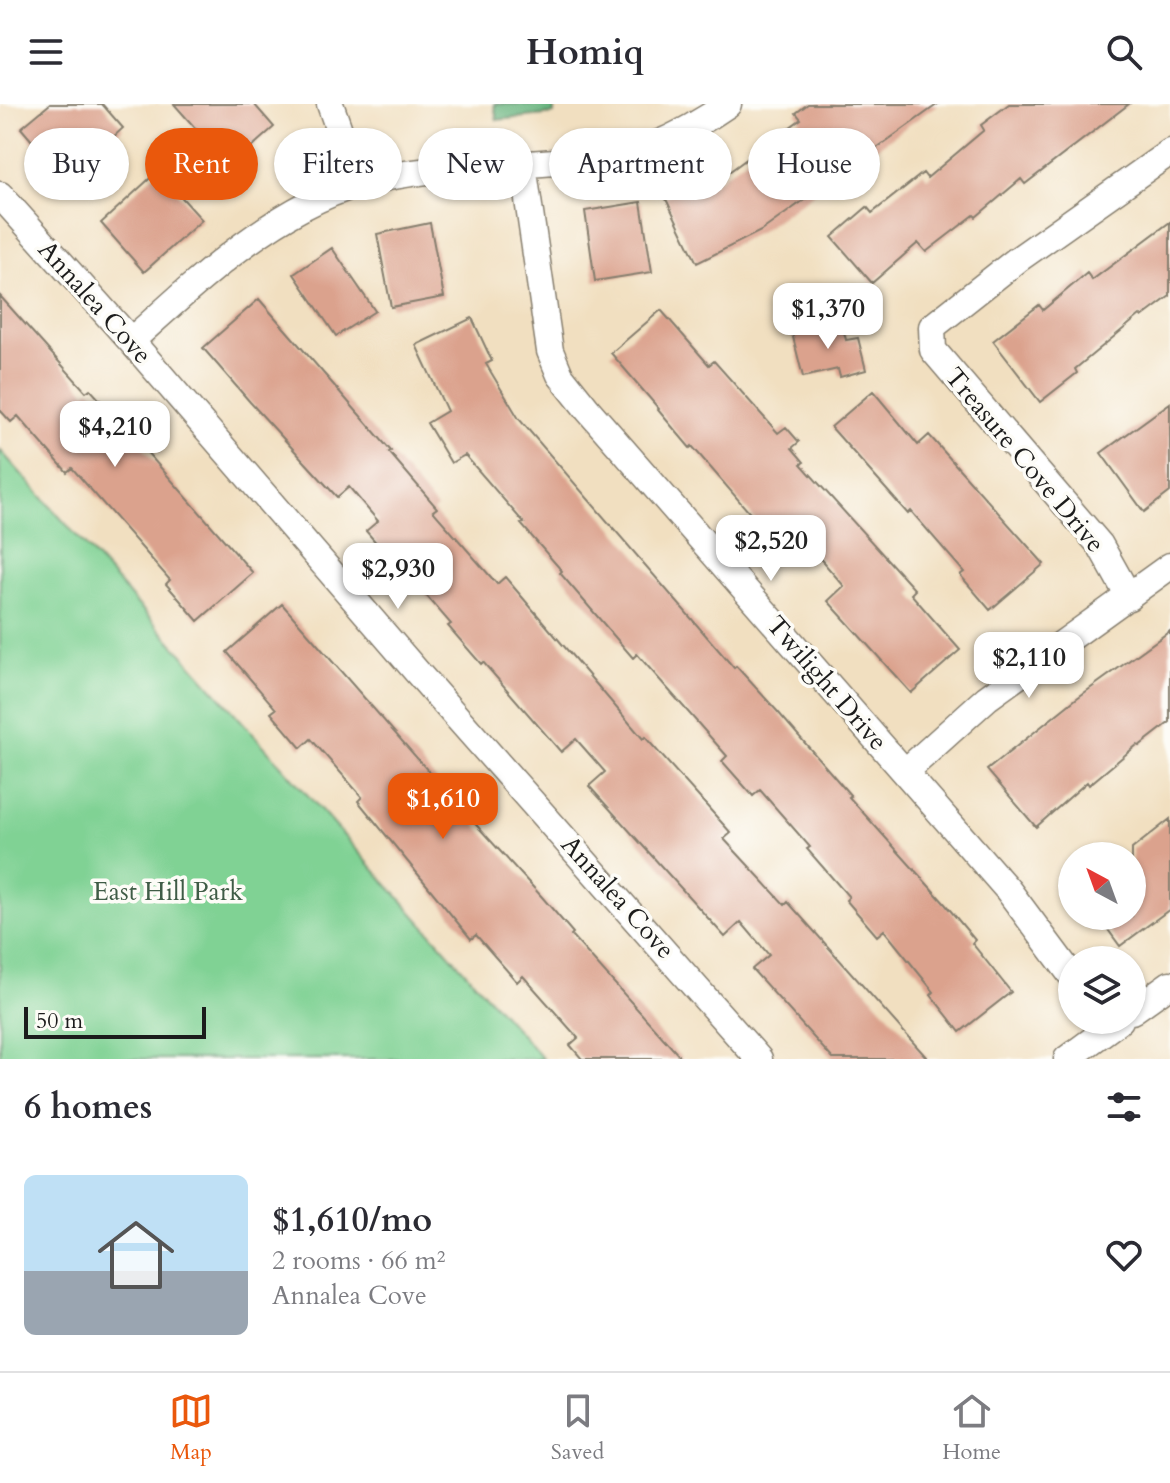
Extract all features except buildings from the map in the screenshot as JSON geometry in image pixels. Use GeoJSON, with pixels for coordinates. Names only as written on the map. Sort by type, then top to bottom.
{"type":"FeatureCollection","features":[{"type":"Feature","properties":{"kind":"street"},"geometry":{"type":"LineString","coordinates":[[330,104],[338,128]]}},
{"type":"Feature","properties":{"kind":"street"},"geometry":{"type":"LineString","coordinates":[[533,164],[582,161],[654,145],[728,104]]}},
{"type":"Feature","properties":{"kind":"street","name":"Treasure Cove Drive"},"geometry":{"type":"LineString","coordinates":[[1129,597],[1100,545],[933,350],[932,327],[1017,260],[1170,152]]}},
{"type":"Feature","properties":{"kind":"street","name":"Annalea Cove"},"geometry":{"type":"LineString","coordinates":[[0,195],[759,1059]]}},
{"type":"Feature","properties":{"kind":"street"},"geometry":{"type":"LineString","coordinates":[[131,341],[253,237],[321,200]]}},
{"type":"Feature","properties":{"kind":"street","name":"Twilight Drive"},"geometry":{"type":"LineString","coordinates":[[528,200],[550,351],[560,375],[1008,890],[1058,957]]}},
{"type":"Feature","properties":{"kind":"street"},"geometry":{"type":"LineString","coordinates":[[905,772],[987,698],[1170,566]]}},
{"type":"Feature","properties":{"kind":"street"},"geometry":{"type":"LineString","coordinates":[[1146,1001],[1170,984]]}},
{"type":"Feature","properties":{"kind":"street"},"geometry":{"type":"LineString","coordinates":[[1067,1059],[1097,1034]]}},
{"type":"Feature","properties":{"kind":"green space"},"geometry":{"type":"Polygon","coordinates":[[[494,104],[554,104],[554,114],[497,120],[494,104]]]}},
{"type":"Feature","properties":{"kind":"green space","name":"East Hill Park"},"geometry":{"type":"Polygon","coordinates":[[[0,450],[543,1059],[0,1059],[0,450]]]}}]}
